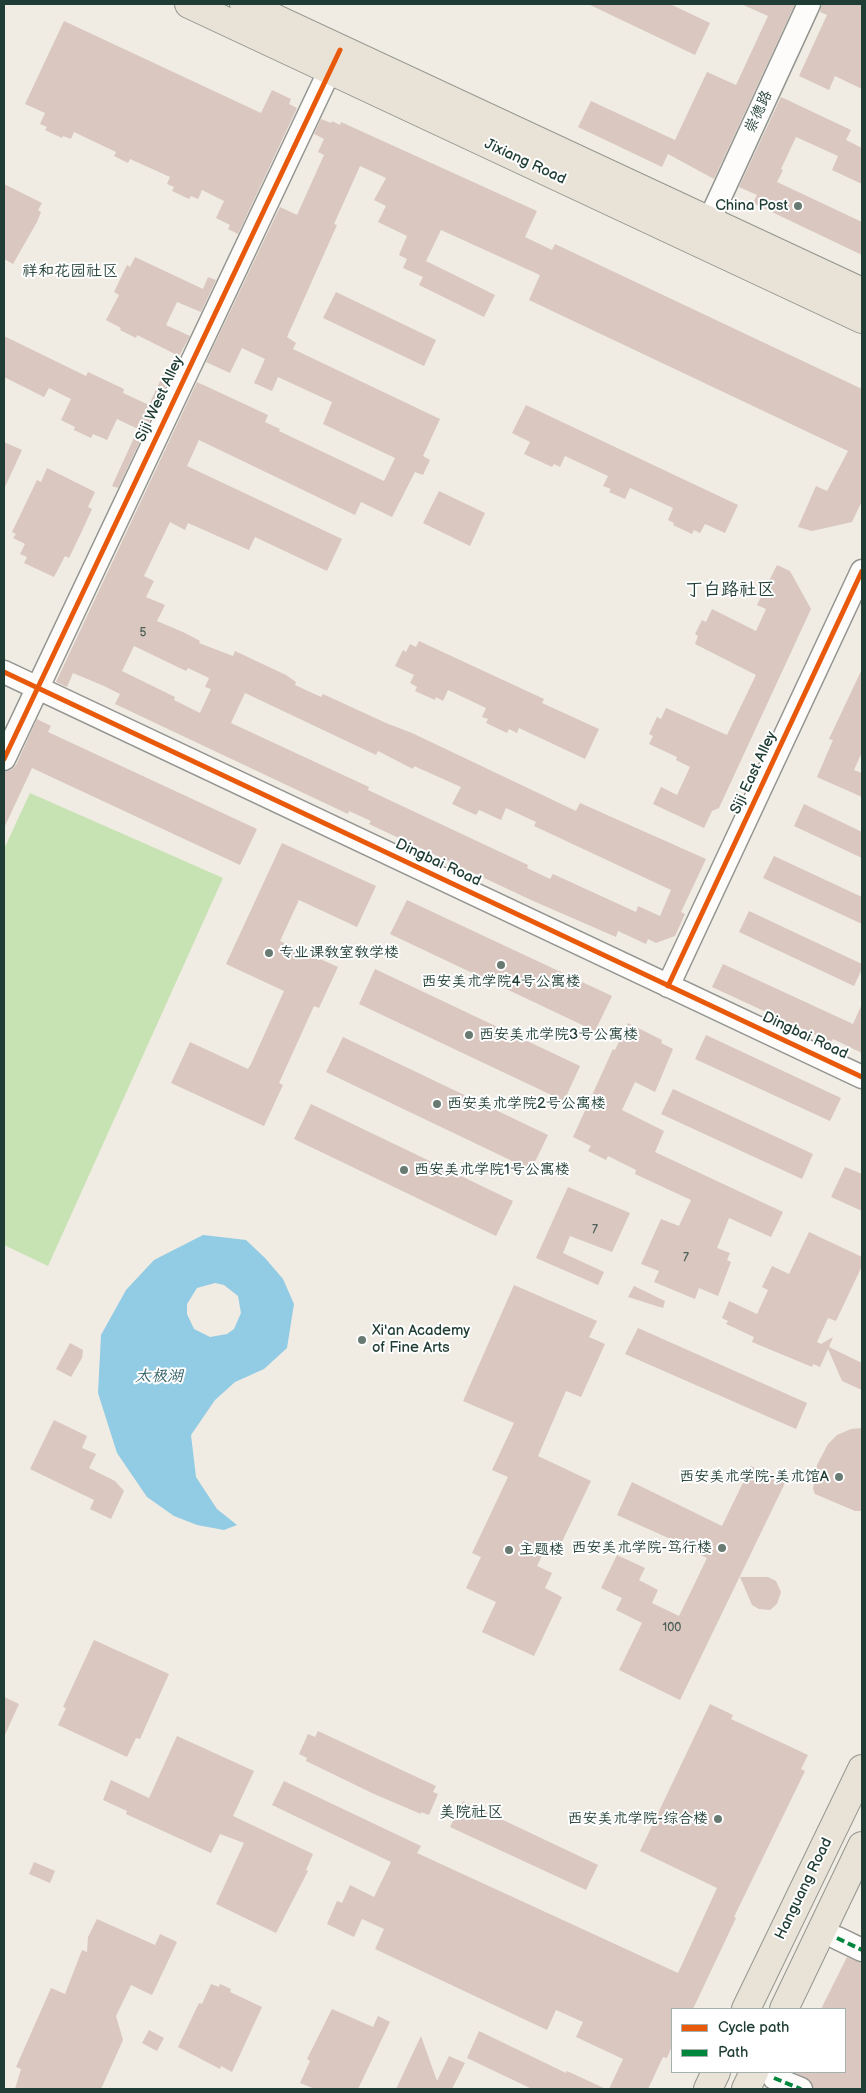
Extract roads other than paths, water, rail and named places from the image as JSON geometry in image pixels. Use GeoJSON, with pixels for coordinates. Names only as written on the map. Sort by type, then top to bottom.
{"type":"FeatureCollection","features":[{"type":"Feature","properties":{"kind":"main road","name":"Jixiang Road"},"geometry":{"type":"LineString","coordinates":[[189,4],[335,60],[709,221],[862,292]]}},
{"type":"Feature","properties":{"kind":"main road","name":"Jixiang Road"},"geometry":{"type":"LineString","coordinates":[[244,4],[335,60],[862,319]]}},
{"type":"Feature","properties":{"kind":"main road","name":"Hanguang Road"},"geometry":{"type":"LineString","coordinates":[[746,2008],[862,1769]]}},
{"type":"Feature","properties":{"kind":"main road"},"geometry":{"type":"LineString","coordinates":[[784,2008],[862,1846]]}},
{"type":"Feature","properties":{"kind":"main road"},"geometry":{"type":"LineString","coordinates":[[708,2089],[716,2073]]}},
{"type":"Feature","properties":{"kind":"main road"},"geometry":{"type":"LineString","coordinates":[[746,2089],[764,2075]]}},
{"type":"Feature","properties":{"kind":"street","name":"崇德路"},"geometry":{"type":"LineString","coordinates":[[709,221],[809,4]]}},
{"type":"Feature","properties":{"kind":"street","name":"Siji West Alley"},"geometry":{"type":"LineString","coordinates":[[4,759],[335,60]]}},
{"type":"Feature","properties":{"kind":"street","name":"Siji East Alley"},"geometry":{"type":"LineString","coordinates":[[668,986],[862,572]]}},
{"type":"Feature","properties":{"kind":"street","name":"Dingbai Road"},"geometry":{"type":"LineString","coordinates":[[4,672],[862,1077]]}},
{"type":"Feature","properties":{"kind":"street"},"geometry":{"type":"LineString","coordinates":[[837,1938],[862,1950]]}},
{"type":"Feature","properties":{"kind":"street"},"geometry":{"type":"LineString","coordinates":[[764,2075],[801,2089]]}},
{"type":"Feature","properties":{"kind":"water","name":"太极湖"},"geometry":{"type":"Polygon","coordinates":[[[203,1235],[246,1240],[283,1279],[294,1304],[287,1348],[264,1369],[235,1382],[215,1400],[191,1435],[196,1477],[217,1509],[237,1525],[224,1530],[197,1525],[174,1516],[147,1497],[117,1453],[98,1393],[101,1335],[126,1290],[154,1260],[203,1235]],[[215,1283],[197,1288],[187,1304],[187,1314],[194,1329],[210,1337],[227,1334],[234,1329],[241,1313],[238,1296],[224,1285],[215,1283]]]}},
{"type":"Feature","properties":{"kind":"place","name":"China Post"},"geometry":{"type":"Point","coordinates":[798,206]}},
{"type":"Feature","properties":{"kind":"place","name":"专业课教室教学楼"},"geometry":{"type":"Point","coordinates":[269,953]}},
{"type":"Feature","properties":{"kind":"place","name":"西安美术学院4号公寓楼"},"geometry":{"type":"Point","coordinates":[501,965]}},
{"type":"Feature","properties":{"kind":"place","name":"西安美术学院3号公寓楼"},"geometry":{"type":"Point","coordinates":[469,1035]}},
{"type":"Feature","properties":{"kind":"place","name":"西安美术学院2号公寓楼"},"geometry":{"type":"Point","coordinates":[437,1104]}},
{"type":"Feature","properties":{"kind":"place","name":"西安美术学院1号公寓楼"},"geometry":{"type":"Point","coordinates":[404,1170]}},
{"type":"Feature","properties":{"kind":"place","name":"Xi'an Academy of Fine Arts"},"geometry":{"type":"Point","coordinates":[362,1340]}},
{"type":"Feature","properties":{"kind":"place","name":"西安美术学院-美术馆A"},"geometry":{"type":"Point","coordinates":[839,1477]}},
{"type":"Feature","properties":{"kind":"place","name":"西安美术学院-笃行楼"},"geometry":{"type":"Point","coordinates":[722,1548]}},
{"type":"Feature","properties":{"kind":"place","name":"主题楼"},"geometry":{"type":"Point","coordinates":[509,1550]}},
{"type":"Feature","properties":{"kind":"place","name":"西安美术学院-综合楼"},"geometry":{"type":"Point","coordinates":[718,1819]}},
{"type":"Feature","properties":{"kind":"district","name":"祥和花园社区"},"geometry":{"type":"Point","coordinates":[70,272]}},
{"type":"Feature","properties":{"kind":"district","name":"丁白路社区"},"geometry":{"type":"Point","coordinates":[730,590]}},
{"type":"Feature","properties":{"kind":"district","name":"美院社区"},"geometry":{"type":"Point","coordinates":[471,1813]}}]}
